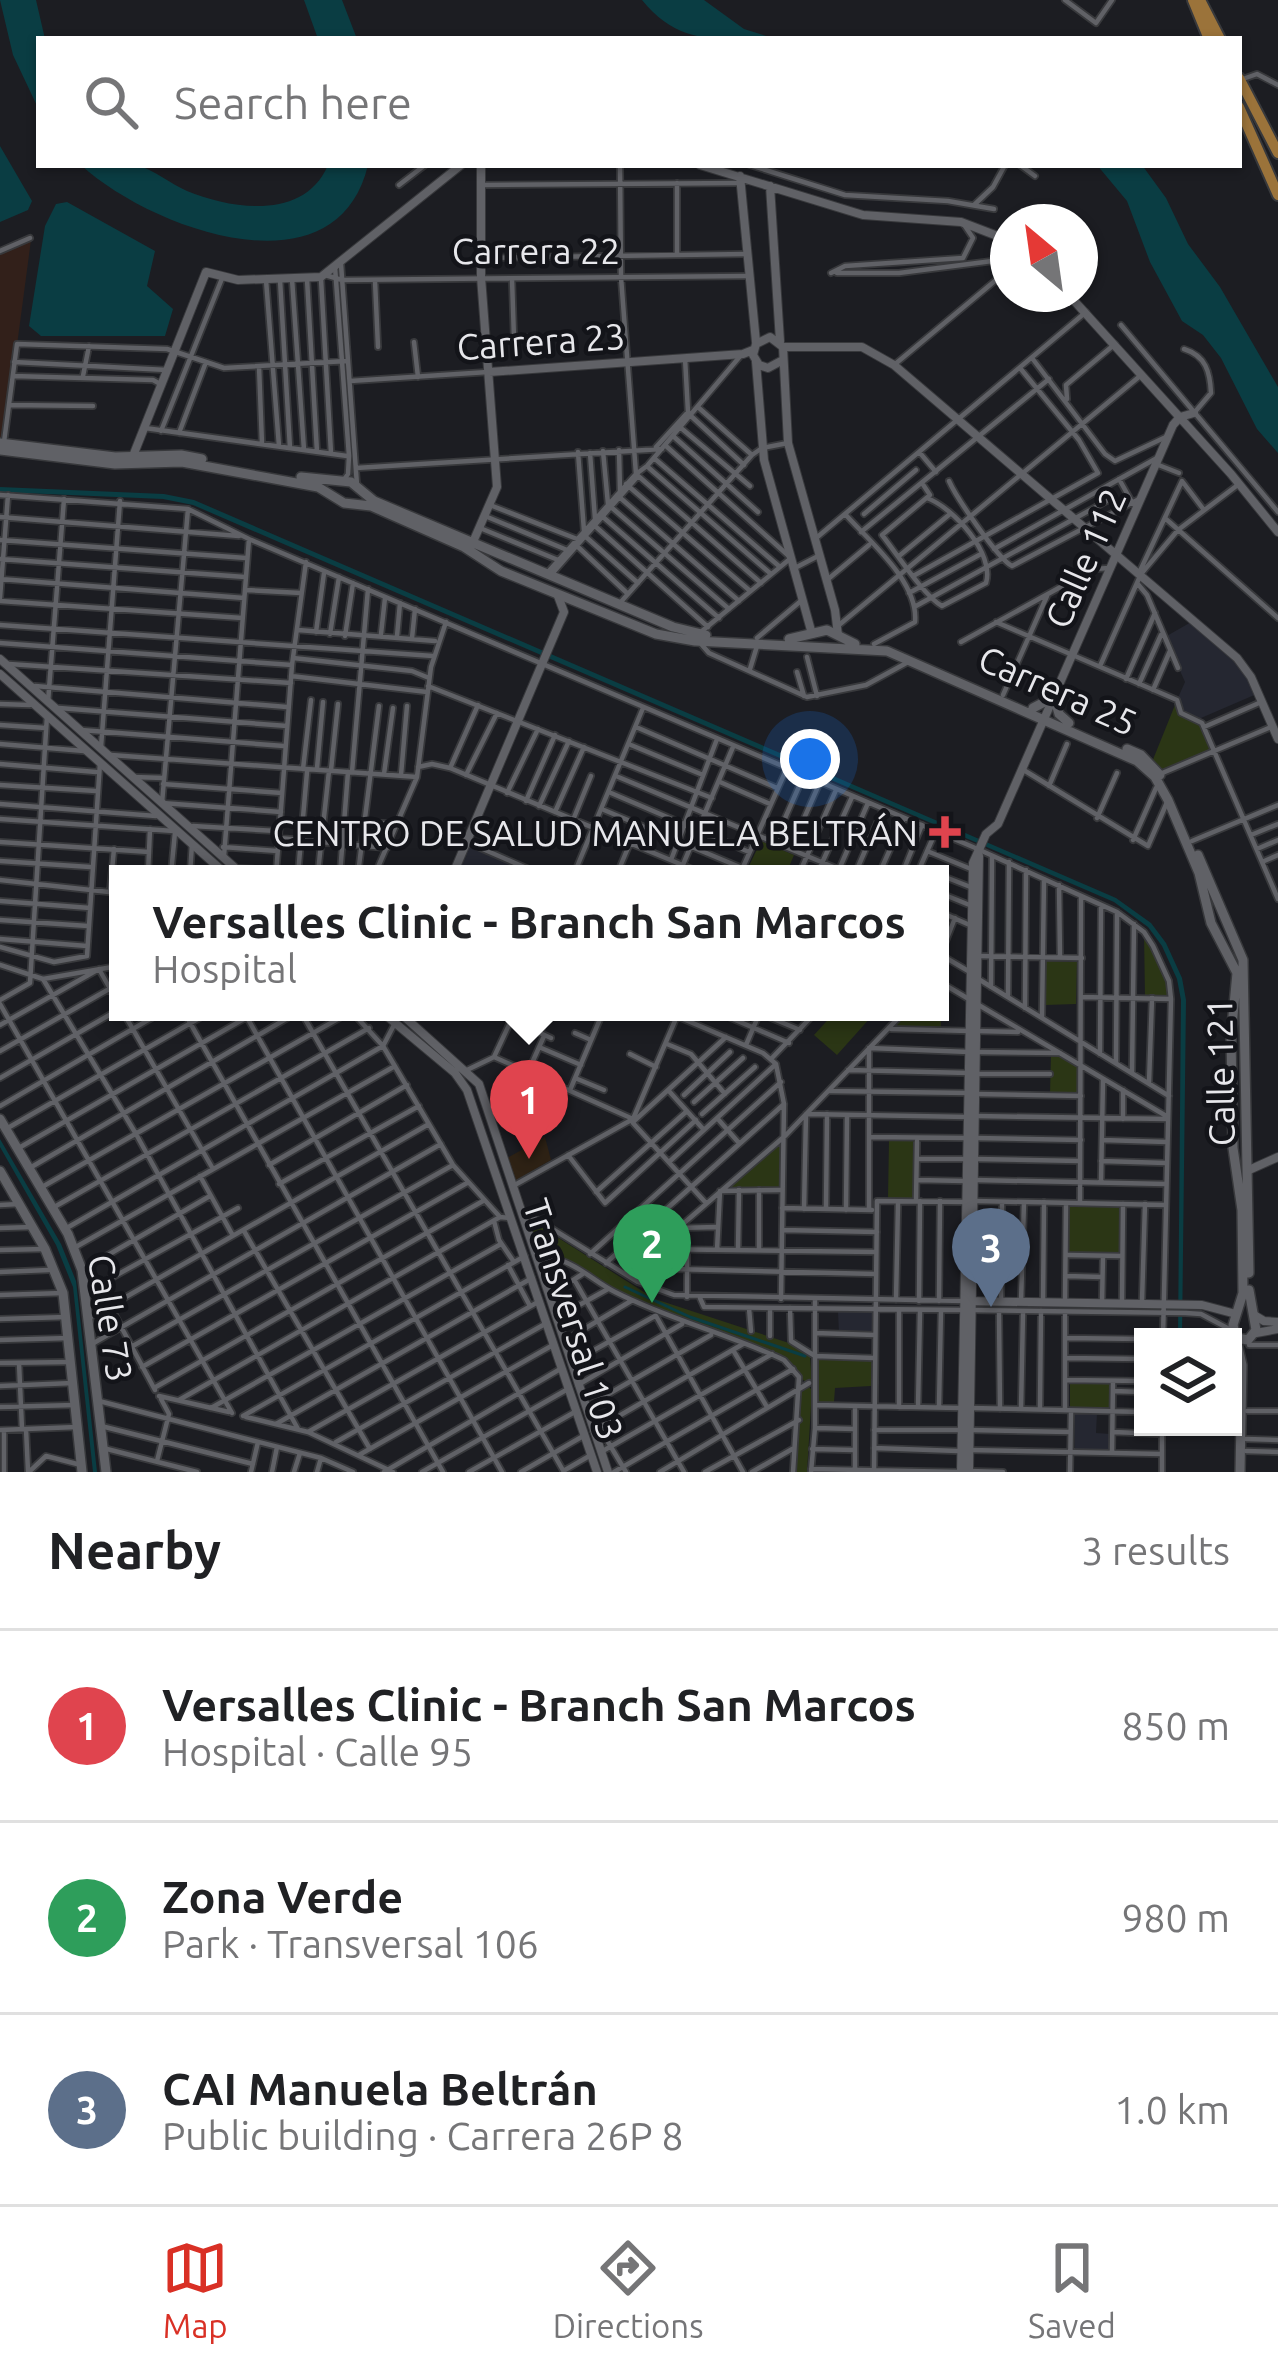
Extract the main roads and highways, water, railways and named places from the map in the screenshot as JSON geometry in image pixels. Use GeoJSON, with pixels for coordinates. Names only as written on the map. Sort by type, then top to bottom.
{"type":"FeatureCollection","features":[{"type":"Feature","properties":{"kind":"main road"},"geometry":{"type":"LineString","coordinates":[[1196,0],[1208,36]]}},
{"type":"Feature","properties":{"kind":"main road"},"geometry":{"type":"LineString","coordinates":[[1196,0],[1218,36]]}},
{"type":"Feature","properties":{"kind":"main road"},"geometry":{"type":"LineString","coordinates":[[1242,85],[1274,149]]}},
{"type":"Feature","properties":{"kind":"main road"},"geometry":{"type":"LineString","coordinates":[[1242,114],[1278,196]]}},
{"type":"Feature","properties":{"kind":"main road"},"geometry":{"type":"LineString","coordinates":[[1,446],[181,455],[342,481],[374,501],[701,634]]}},
{"type":"Feature","properties":{"kind":"main road"},"geometry":{"type":"LineString","coordinates":[[1,446],[115,464],[182,462],[292,481],[464,547],[512,575],[656,634],[758,641],[813,638]]}},
{"type":"Feature","properties":{"kind":"main road"},"geometry":{"type":"LineString","coordinates":[[335,494],[335,486],[342,481]]}},
{"type":"Feature","properties":{"kind":"main road"},"geometry":{"type":"LineString","coordinates":[[359,504],[360,489]]}},
{"type":"Feature","properties":{"kind":"main road"},"geometry":{"type":"LineString","coordinates":[[512,575],[508,566],[518,562]]}},
{"type":"Feature","properties":{"kind":"main road"},"geometry":{"type":"LineString","coordinates":[[628,624],[639,619],[634,610]]}},
{"type":"Feature","properties":{"kind":"main road","name":"Carrera 25"},"geometry":{"type":"LineString","coordinates":[[825,630],[839,633],[849,644],[893,648],[1141,755],[1160,774],[1190,842],[1155,777],[1137,761],[1045,716],[910,661],[877,649],[830,647],[813,638],[825,630]]}},
{"type":"Feature","properties":{"kind":"main road"},"geometry":{"type":"LineString","coordinates":[[830,647],[838,644],[839,633]]}},
{"type":"Feature","properties":{"kind":"main road"},"geometry":{"type":"LineString","coordinates":[[1033,708],[1054,697],[1059,714],[1069,723]]}},
{"type":"Feature","properties":{"kind":"main road","name":"Calle 121"},"geometry":{"type":"LineString","coordinates":[[1190,842],[1243,960],[1252,1338]]}},
{"type":"Feature","properties":{"kind":"main road","name":"Calle 121"},"geometry":{"type":"LineString","coordinates":[[1190,842],[1209,919],[1238,973],[1232,1029],[1232,1148],[1242,1210],[1243,1293],[1236,1328]]}},
{"type":"Feature","properties":{"kind":"main road"},"geometry":{"type":"LineString","coordinates":[[1209,919],[1215,912],[1224,916]]}},
{"type":"Feature","properties":{"kind":"main road"},"geometry":{"type":"LineString","coordinates":[[1233,1090],[1240,1096],[1248,1090]]}},
{"type":"Feature","properties":{"kind":"main road","name":"Calle 73"},"geometry":{"type":"LineString","coordinates":[[3,1124],[64,1228],[82,1270],[107,1472]]}},
{"type":"Feature","properties":{"kind":"main road","name":"Calle 73"},"geometry":{"type":"LineString","coordinates":[[0,1171],[3,1182],[23,1204],[63,1293],[81,1469]]}},
{"type":"Feature","properties":{"kind":"main road"},"geometry":{"type":"LineString","coordinates":[[23,1204],[45,1200]]}},
{"type":"Feature","properties":{"kind":"main road"},"geometry":{"type":"LineString","coordinates":[[1237,1313],[1253,1314]]}},
{"type":"Feature","properties":{"kind":"main road"},"geometry":{"type":"LineString","coordinates":[[1242,1339],[1252,1338]]}},
{"type":"Feature","properties":{"kind":"main road"},"geometry":{"type":"LineString","coordinates":[[1243,1472],[1252,1338]]}},
{"type":"Feature","properties":{"kind":"main road"},"geometry":{"type":"LineString","coordinates":[[1242,1365],[1243,1472]]}},
{"type":"Feature","properties":{"kind":"water"},"geometry":{"type":"Polygon","coordinates":[[[0,0],[36,0],[44,36],[36,36],[36,104],[13,55],[0,0]]]}},
{"type":"Feature","properties":{"kind":"water"},"geometry":{"type":"Polygon","coordinates":[[[304,0],[342,0],[356,36],[317,36],[304,0]]]}},
{"type":"Feature","properties":{"kind":"water"},"geometry":{"type":"Polygon","coordinates":[[[642,0],[704,0],[744,29],[766,36],[699,36],[656,15],[642,0]]]}},
{"type":"Feature","properties":{"kind":"water"},"geometry":{"type":"Polygon","coordinates":[[[0,146],[32,201],[28,210],[0,222],[0,146]]]}},
{"type":"Feature","properties":{"kind":"water"},"geometry":{"type":"Polygon","coordinates":[[[85,168],[145,168],[205,198],[266,206],[303,195],[326,168],[367,168],[349,206],[319,230],[281,240],[238,238],[193,228],[111,188],[85,168]]]}},
{"type":"Feature","properties":{"kind":"water"},"geometry":{"type":"Polygon","coordinates":[[[1100,168],[1144,168],[1166,198],[1188,244],[1220,287],[1278,387],[1278,453],[1257,429],[1221,358],[1203,335],[1182,321],[1150,262],[1127,201],[1100,168]]]}},
{"type":"Feature","properties":{"kind":"water"},"geometry":{"type":"Polygon","coordinates":[[[67,202],[155,251],[147,286],[173,309],[165,336],[41,336],[29,326],[45,226],[56,204],[67,202]]]}},
{"type":"Feature","properties":{"kind":"water"},"geometry":{"type":"Polygon","coordinates":[[[0,487],[164,494],[194,500],[1116,898],[1151,923],[1166,943],[1186,1000],[1182,1328],[1178,1328],[1181,1000],[1162,946],[1148,927],[1114,902],[193,505],[163,499],[0,492],[0,487]]]}},
{"type":"Feature","properties":{"kind":"water"},"geometry":{"type":"Polygon","coordinates":[[[0,1139],[61,1244],[76,1281],[97,1472],[93,1472],[73,1287],[0,1139]]]}},
{"type":"Feature","properties":{"kind":"waterway"},"geometry":{"type":"LineString","coordinates":[[625,1287],[690,1317],[805,1356]]}},
{"type":"Feature","properties":{"kind":"place","name":"CENTRO DE SALUD MANUELA BELTRÁN"},"geometry":{"type":"Point","coordinates":[945,832]}},
{"type":"Feature","properties":{"kind":"place","name":"Versalles Clinic - Branch San Marcos"},"geometry":{"type":"Point","coordinates":[529,1159]}},
{"type":"Feature","properties":{"kind":"place","name":"Zona Verde"},"geometry":{"type":"Point","coordinates":[652,1303]}},
{"type":"Feature","properties":{"kind":"place","name":"CAI Manuela Beltrán"},"geometry":{"type":"Point","coordinates":[991,1307]}}]}
